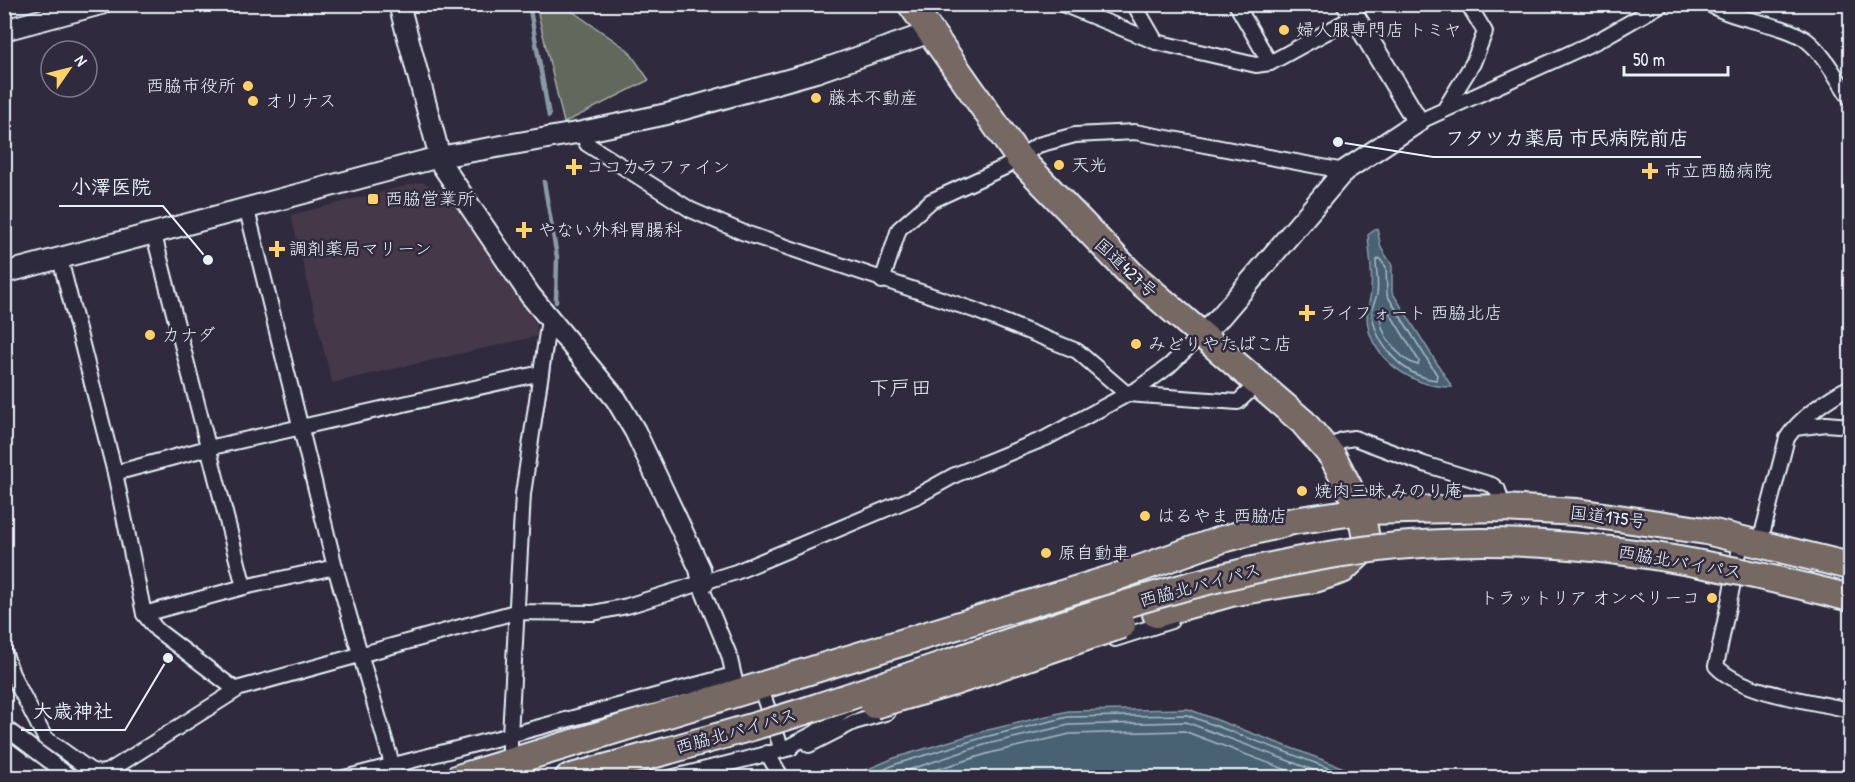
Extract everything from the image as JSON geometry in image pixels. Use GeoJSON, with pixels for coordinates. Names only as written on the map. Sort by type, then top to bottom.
{"type":"FeatureCollection","features":[{"type":"Feature","properties":{"kind":"highway","name":"国道427号"},"geometry":{"type":"LineString","coordinates":[[667,764],[957,681],[1156,614],[1265,586],[1314,579],[1342,570],[1361,552],[1366,538],[1361,511],[1346,477],[1327,450],[1303,422],[1200,336],[1130,273],[1075,219],[1019,158],[928,33],[911,4]]}},
{"type":"Feature","properties":{"kind":"highway","name":"国道175号"},"geometry":{"type":"LineString","coordinates":[[458,777],[744,684],[1114,578],[1232,536],[1293,520],[1361,511],[1503,508],[1620,518],[1751,540],[1851,566]]}},
{"type":"Feature","properties":{"kind":"highway","name":"西脇北バイパス"},"geometry":{"type":"LineString","coordinates":[[568,777],[667,764],[809,710],[1027,636],[1238,573],[1372,549],[1482,542],[1555,544],[1688,561],[1756,574],[1851,598]]}},
{"type":"Feature","properties":{"kind":"highway"},"geometry":{"type":"LineString","coordinates":[[609,777],[667,764]]}},
{"type":"Feature","properties":{"kind":"street"},"geometry":{"type":"LineString","coordinates":[[4,30],[101,4]]}},
{"type":"Feature","properties":{"kind":"street"},"geometry":{"type":"LineString","coordinates":[[399,4],[439,157],[461,196],[549,319],[616,399],[634,431],[700,569],[702,589],[729,655],[782,750]]}},
{"type":"Feature","properties":{"kind":"street"},"geometry":{"type":"LineString","coordinates":[[1062,4],[1156,42],[1256,65],[1270,63],[1351,11],[1418,122]]}},
{"type":"Feature","properties":{"kind":"street"},"geometry":{"type":"LineString","coordinates":[[1134,4],[1156,42]]}},
{"type":"Feature","properties":{"kind":"street"},"geometry":{"type":"LineString","coordinates":[[1236,4],[1270,63]]}},
{"type":"Feature","properties":{"kind":"street"},"geometry":{"type":"LineString","coordinates":[[1446,107],[1473,63],[1485,32],[1468,4]]}},
{"type":"Feature","properties":{"kind":"street"},"geometry":{"type":"LineString","coordinates":[[4,651],[12,674],[45,738],[90,770],[99,772],[109,771],[236,690],[519,611],[593,613],[703,583],[917,496],[955,476],[1046,438],[1127,394],[1169,366],[1221,316],[1344,171],[1418,122],[1446,107],[1599,40],[1662,4]]}},
{"type":"Feature","properties":{"kind":"street"},"geometry":{"type":"LineString","coordinates":[[1709,4],[1728,15],[1778,28],[1805,39],[1818,52],[1851,98]]}},
{"type":"Feature","properties":{"kind":"street"},"geometry":{"type":"LineString","coordinates":[[4,273],[154,235],[439,157],[582,132],[667,114],[861,58],[928,33]]}},
{"type":"Feature","properties":{"kind":"street"},"geometry":{"type":"LineString","coordinates":[[582,132],[587,144],[691,210],[742,232],[882,281],[974,310],[1077,351],[1127,394],[1238,402],[1258,383]]}},
{"type":"Feature","properties":{"kind":"street"},"geometry":{"type":"LineString","coordinates":[[882,281],[899,229],[931,201],[1019,158],[1038,146],[1076,135],[1135,132],[1344,171]]}},
{"type":"Feature","properties":{"kind":"street"},"geometry":{"type":"LineString","coordinates":[[247,210],[335,567],[394,772]]}},
{"type":"Feature","properties":{"kind":"street"},"geometry":{"type":"LineString","coordinates":[[154,235],[244,587]]}},
{"type":"Feature","properties":{"kind":"street"},"geometry":{"type":"LineString","coordinates":[[60,259],[114,473],[144,614],[157,630],[236,690]]}},
{"type":"Feature","properties":{"kind":"street"},"geometry":{"type":"LineString","coordinates":[[510,749],[519,611],[523,494],[549,319]]}},
{"type":"Feature","properties":{"kind":"street"},"geometry":{"type":"LineString","coordinates":[[114,473],[208,447],[541,373]]}},
{"type":"Feature","properties":{"kind":"street"},"geometry":{"type":"LineString","coordinates":[[1851,387],[1839,393],[1793,428],[1787,438],[1751,540],[1716,666],[1727,678],[1757,688],[1851,710]]}},
{"type":"Feature","properties":{"kind":"street"},"geometry":{"type":"LineString","coordinates":[[1793,428],[1826,424],[1851,426]]}},
{"type":"Feature","properties":{"kind":"street"},"geometry":{"type":"LineString","coordinates":[[1327,450],[1342,440],[1354,438],[1424,464],[1492,485],[1498,490],[1503,508]]}},
{"type":"Feature","properties":{"kind":"street"},"geometry":{"type":"LineString","coordinates":[[144,614],[244,587],[335,567]]}},
{"type":"Feature","properties":{"kind":"street"},"geometry":{"type":"LineString","coordinates":[[782,750],[815,733],[855,705],[1141,605],[1200,589],[1265,586]]}},
{"type":"Feature","properties":{"kind":"street"},"geometry":{"type":"LineString","coordinates":[[667,764],[767,753],[811,745],[854,723],[1195,614]]}},
{"type":"Feature","properties":{"kind":"street"},"geometry":{"type":"LineString","coordinates":[[344,777],[394,772],[510,735],[744,684]]}},
{"type":"Feature","properties":{"kind":"street"},"geometry":{"type":"LineString","coordinates":[[4,728],[72,777]]}},
{"type":"Feature","properties":{"kind":"street"},"geometry":{"type":"LineString","coordinates":[[767,753],[778,772]]}},
{"type":"Feature","properties":{"kind":"shaded area"},"geometry":{"type":"Polygon","coordinates":[[[421,182],[444,191],[536,324],[538,336],[332,383],[291,215],[421,182]]]}},
{"type":"Feature","properties":{"kind":"green space"},"geometry":{"type":"Polygon","coordinates":[[[536,5],[563,5],[628,50],[649,80],[564,123],[536,5]]]}},
{"type":"Feature","properties":{"kind":"water"},"geometry":{"type":"Polygon","coordinates":[[[1377,228],[1381,248],[1392,265],[1392,292],[1452,387],[1413,379],[1391,364],[1374,343],[1367,318],[1371,283],[1368,235],[1377,228]]]}},
{"type":"Feature","properties":{"kind":"water"},"geometry":{"type":"Polygon","coordinates":[[[1188,709],[1368,777],[850,777],[894,758],[984,731],[1068,711],[1188,709]]]}},
{"type":"Feature","properties":{"kind":"waterway"},"geometry":{"type":"LineString","coordinates":[[529,4],[549,116]]}},
{"type":"Feature","properties":{"kind":"waterway"},"geometry":{"type":"LineString","coordinates":[[544,182],[557,257],[556,302]]}},
{"type":"Feature","properties":{"kind":"waterway"},"geometry":{"type":"LineString","coordinates":[[540,423],[552,346]]}},
{"type":"Feature","properties":{"kind":"place","name":"婦人服専門店 トミヤ"},"geometry":{"type":"Point","coordinates":[1284,30]}},
{"type":"Feature","properties":{"kind":"place","name":"西脇市役所"},"geometry":{"type":"Point","coordinates":[248,86]}},
{"type":"Feature","properties":{"kind":"place","name":"藤本不動産"},"geometry":{"type":"Point","coordinates":[816,98]}},
{"type":"Feature","properties":{"kind":"place","name":"オリナス"},"geometry":{"type":"Point","coordinates":[253,101]}},
{"type":"Feature","properties":{"kind":"place","name":"フタツカ薬局 市民病院前店"},"geometry":{"type":"Point","coordinates":[1338,142]}},
{"type":"Feature","properties":{"kind":"place","name":"天光"},"geometry":{"type":"Point","coordinates":[1059,165]}},
{"type":"Feature","properties":{"kind":"place","name":"ココカラファイン"},"geometry":{"type":"Point","coordinates":[574,167]}},
{"type":"Feature","properties":{"kind":"place","name":"市立西脇病院"},"geometry":{"type":"Point","coordinates":[1650,171]}},
{"type":"Feature","properties":{"kind":"place","name":"西脇営業所"},"geometry":{"type":"Point","coordinates":[373,199]}},
{"type":"Feature","properties":{"kind":"place","name":"やない外科胃腸科"},"geometry":{"type":"Point","coordinates":[524,230]}},
{"type":"Feature","properties":{"kind":"place","name":"調剤薬局マリーン"},"geometry":{"type":"Point","coordinates":[277,249]}},
{"type":"Feature","properties":{"kind":"place","name":"小澤医院"},"geometry":{"type":"Point","coordinates":[208,260]}},
{"type":"Feature","properties":{"kind":"place","name":"ライフォート 西脇北店"},"geometry":{"type":"Point","coordinates":[1307,313]}},
{"type":"Feature","properties":{"kind":"place","name":"カナダ"},"geometry":{"type":"Point","coordinates":[150,335]}},
{"type":"Feature","properties":{"kind":"place","name":"みどりやたばこ店"},"geometry":{"type":"Point","coordinates":[1136,344]}},
{"type":"Feature","properties":{"kind":"place","name":"焼肉三昧 みのり庵"},"geometry":{"type":"Point","coordinates":[1302,491]}},
{"type":"Feature","properties":{"kind":"place","name":"はるやま 西脇店"},"geometry":{"type":"Point","coordinates":[1145,516]}},
{"type":"Feature","properties":{"kind":"place","name":"原自動車"},"geometry":{"type":"Point","coordinates":[1046,553]}},
{"type":"Feature","properties":{"kind":"place","name":"トラットリア オンベリーコ"},"geometry":{"type":"Point","coordinates":[1712,598]}},
{"type":"Feature","properties":{"kind":"place","name":"大歳神社"},"geometry":{"type":"Point","coordinates":[168,658]}},
{"type":"Feature","properties":{"kind":"district","name":"下戸田"},"geometry":{"type":"Point","coordinates":[900,388]}}]}
